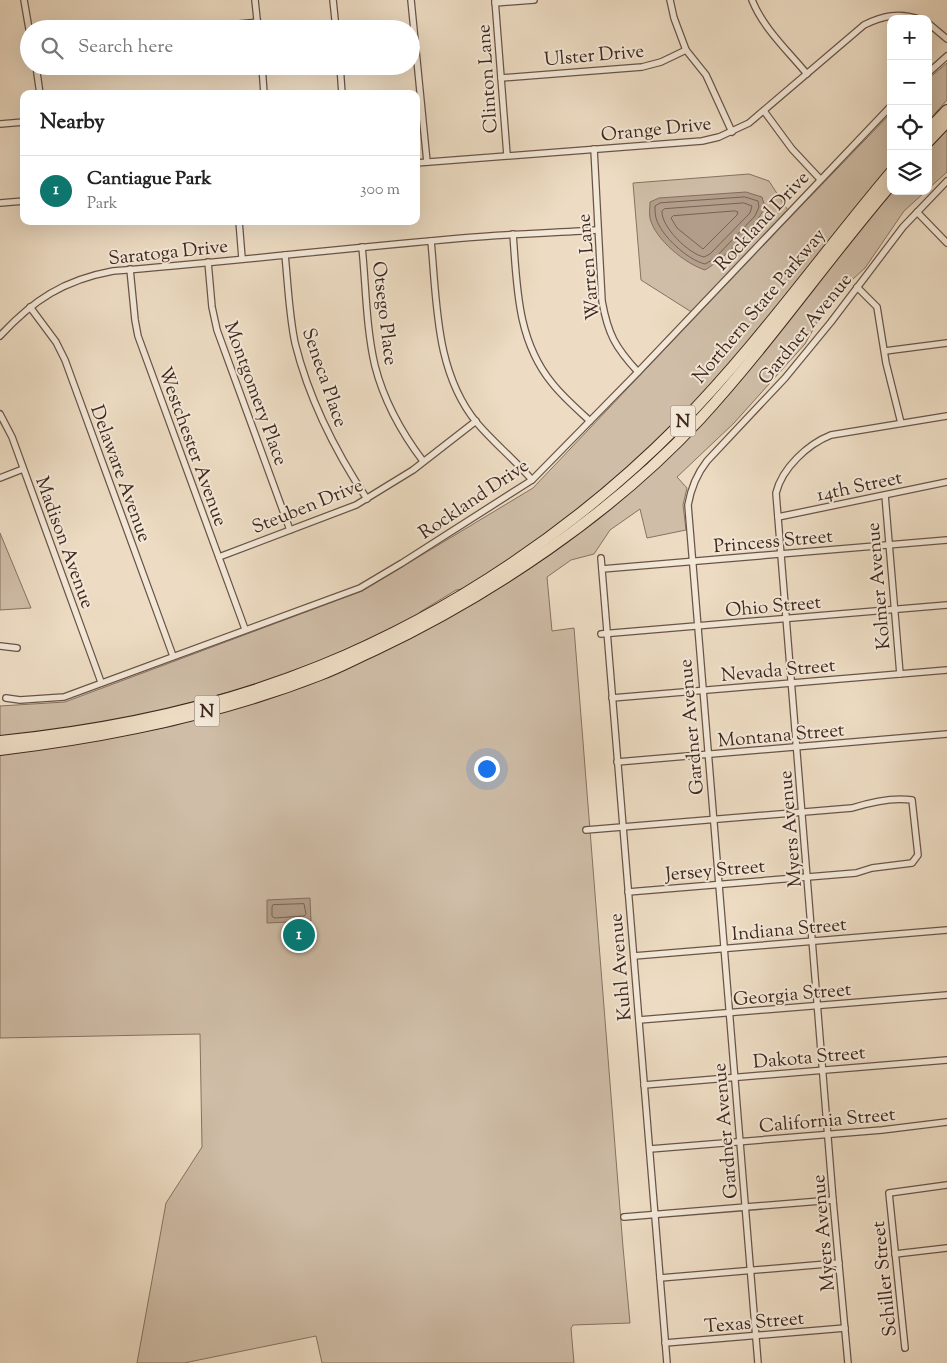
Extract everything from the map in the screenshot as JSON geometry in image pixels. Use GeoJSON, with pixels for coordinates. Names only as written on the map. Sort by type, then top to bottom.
{"type":"FeatureCollection","features":[{"type":"Feature","properties":{"kind":"highway"},"geometry":{"type":"LineString","coordinates":[[932,126],[947,110]]}},
{"type":"Feature","properties":{"kind":"highway"},"geometry":{"type":"LineString","coordinates":[[932,138],[947,122]]}},
{"type":"Feature","properties":{"kind":"highway","name":"Northern State Parkway"},"geometry":{"type":"LineString","coordinates":[[425,620],[516,561],[586,509],[640,463],[680,424],[754,342],[887,177]]}},
{"type":"Feature","properties":{"kind":"highway","name":"Northern State Parkway"},"geometry":{"type":"LineString","coordinates":[[0,750],[122,732],[228,706],[322,674],[506,576],[556,543],[615,498],[699,420],[746,366],[887,190]]}},
{"type":"Feature","properties":{"kind":"highway","name":"Northern State Parkway"},"geometry":{"type":"LineString","coordinates":[[0,741],[53,736],[148,718],[288,678],[403,632]]}},
{"type":"Feature","properties":{"kind":"street"},"geometry":{"type":"LineString","coordinates":[[24,0],[27,20]]}},
{"type":"Feature","properties":{"kind":"street"},"geometry":{"type":"LineString","coordinates":[[256,0],[258,20]]}},
{"type":"Feature","properties":{"kind":"street"},"geometry":{"type":"LineString","coordinates":[[334,0],[335,20]]}},
{"type":"Feature","properties":{"kind":"street"},"geometry":{"type":"LineString","coordinates":[[411,0],[413,20]]}},
{"type":"Feature","properties":{"kind":"street"},"geometry":{"type":"LineString","coordinates":[[495,2],[534,0]]}},
{"type":"Feature","properties":{"kind":"street"},"geometry":{"type":"LineString","coordinates":[[670,0],[674,18],[686,50],[706,75],[732,132]]}},
{"type":"Feature","properties":{"kind":"street"},"geometry":{"type":"LineString","coordinates":[[752,0],[771,32],[808,74]]}},
{"type":"Feature","properties":{"kind":"street","name":"Clinton Lane"},"geometry":{"type":"LineString","coordinates":[[495,2],[507,155]]}},
{"type":"Feature","properties":{"kind":"street","name":"Orange Drive"},"geometry":{"type":"LineString","coordinates":[[420,163],[702,141],[719,137],[749,123],[864,26],[877,19],[887,16]]}},
{"type":"Feature","properties":{"kind":"street"},"geometry":{"type":"LineString","coordinates":[[932,26],[947,39]]}},
{"type":"Feature","properties":{"kind":"street","name":"Ulster Drive"},"geometry":{"type":"LineString","coordinates":[[501,78],[642,67],[661,62],[686,50]]}},
{"type":"Feature","properties":{"kind":"street"},"geometry":{"type":"LineString","coordinates":[[932,69],[947,56]]}},
{"type":"Feature","properties":{"kind":"street"},"geometry":{"type":"LineString","coordinates":[[37,75],[39,90]]}},
{"type":"Feature","properties":{"kind":"street"},"geometry":{"type":"LineString","coordinates":[[263,75],[264,90]]}},
{"type":"Feature","properties":{"kind":"street"},"geometry":{"type":"LineString","coordinates":[[341,75],[342,90]]}},
{"type":"Feature","properties":{"kind":"street"},"geometry":{"type":"LineString","coordinates":[[418,75],[420,90]]}},
{"type":"Feature","properties":{"kind":"street"},"geometry":{"type":"LineString","coordinates":[[420,91],[427,162]]}},
{"type":"Feature","properties":{"kind":"street","name":"Rockland Drive"},"geometry":{"type":"LineString","coordinates":[[6,698],[20,700],[64,696],[372,582],[532,480],[638,372],[887,110]]}},
{"type":"Feature","properties":{"kind":"street"},"geometry":{"type":"LineString","coordinates":[[764,111],[792,149],[820,179]]}},
{"type":"Feature","properties":{"kind":"street"},"geometry":{"type":"LineString","coordinates":[[0,124],[20,122]]}},
{"type":"Feature","properties":{"kind":"street","name":"Warren Lane"},"geometry":{"type":"LineString","coordinates":[[594,149],[602,301],[606,323],[619,350],[638,372]]}},
{"type":"Feature","properties":{"kind":"street","name":"Gardner Avenue"},"geometry":{"type":"LineString","coordinates":[[758,1363],[688,505],[691,489],[698,472],[784,378],[903,227],[947,181]]}},
{"type":"Feature","properties":{"kind":"street"},"geometry":{"type":"LineString","coordinates":[[0,203],[20,201]]}},
{"type":"Feature","properties":{"kind":"street"},"geometry":{"type":"LineString","coordinates":[[917,212],[947,243]]}},
{"type":"Feature","properties":{"kind":"street"},"geometry":{"type":"LineString","coordinates":[[239,225],[242,258]]}},
{"type":"Feature","properties":{"kind":"street","name":"Saratoga Drive"},"geometry":{"type":"LineString","coordinates":[[0,336],[17,317],[44,296],[70,282],[98,274],[130,269],[362,247],[513,234],[598,230]]}},
{"type":"Feature","properties":{"kind":"street"},"geometry":{"type":"LineString","coordinates":[[513,234],[518,304],[529,345],[542,369],[553,384],[590,421]]}},
{"type":"Feature","properties":{"kind":"street"},"geometry":{"type":"LineString","coordinates":[[431,241],[443,353],[459,393],[476,421],[532,480]]}},
{"type":"Feature","properties":{"kind":"street","name":"Otsego Place"},"geometry":{"type":"LineString","coordinates":[[362,247],[371,339],[378,374],[398,424],[423,461]]}},
{"type":"Feature","properties":{"kind":"street","name":"Seneca Place"},"geometry":{"type":"LineString","coordinates":[[285,255],[292,322],[301,362],[328,434],[347,468],[368,499]]}},
{"type":"Feature","properties":{"kind":"street","name":"Montgomery Place"},"geometry":{"type":"LineString","coordinates":[[208,262],[212,307],[217,330],[290,530]]}},
{"type":"Feature","properties":{"kind":"street","name":"Westchester Avenue"},"geometry":{"type":"LineString","coordinates":[[130,269],[138,336],[245,629]]}},
{"type":"Feature","properties":{"kind":"street"},"geometry":{"type":"LineString","coordinates":[[857,287],[877,307],[886,363],[901,423]]}},
{"type":"Feature","properties":{"kind":"street","name":"Delaware Avenue"},"geometry":{"type":"LineString","coordinates":[[30,308],[56,342],[65,360],[173,656]]}},
{"type":"Feature","properties":{"kind":"street"},"geometry":{"type":"LineString","coordinates":[[885,351],[947,343]]}},
{"type":"Feature","properties":{"kind":"street","name":"Madison Avenue"},"geometry":{"type":"LineString","coordinates":[[0,414],[12,437],[101,682]]}},
{"type":"Feature","properties":{"kind":"street","name":"Myers Avenue"},"geometry":{"type":"LineString","coordinates":[[848,1363],[833,1200],[776,493],[780,480],[793,464],[814,443],[831,435],[947,416]]}},
{"type":"Feature","properties":{"kind":"street","name":"Steuben Drive"},"geometry":{"type":"LineString","coordinates":[[219,556],[356,506],[413,470],[476,421]]}},
{"type":"Feature","properties":{"kind":"street"},"geometry":{"type":"LineString","coordinates":[[0,478],[23,469]]}},
{"type":"Feature","properties":{"kind":"street","name":"14th Street"},"geometry":{"type":"LineString","coordinates":[[778,517],[947,482]]}},
{"type":"Feature","properties":{"kind":"street","name":"Kolmer Avenue"},"geometry":{"type":"LineString","coordinates":[[884,495],[900,674]]}},
{"type":"Feature","properties":{"kind":"street","name":"Princess Street"},"geometry":{"type":"LineString","coordinates":[[602,569],[947,540]]}},
{"type":"Feature","properties":{"kind":"street","name":"Kuhl Avenue"},"geometry":{"type":"LineString","coordinates":[[601,558],[604,634],[618,762],[667,1363]]}},
{"type":"Feature","properties":{"kind":"street","name":"Ohio Street"},"geometry":{"type":"LineString","coordinates":[[604,634],[947,605]]}},
{"type":"Feature","properties":{"kind":"street"},"geometry":{"type":"LineString","coordinates":[[0,646],[17,648]]}},
{"type":"Feature","properties":{"kind":"street","name":"Nevada Street"},"geometry":{"type":"LineString","coordinates":[[612,698],[947,670]]}},
{"type":"Feature","properties":{"kind":"street","name":"Montana Street"},"geometry":{"type":"LineString","coordinates":[[618,762],[947,734]]}},
{"type":"Feature","properties":{"kind":"street","name":"Jersey Street"},"geometry":{"type":"LineString","coordinates":[[628,892],[856,873],[872,868],[906,864],[915,860],[918,855],[912,800],[904,799],[868,803],[852,808],[802,812]]}},
{"type":"Feature","properties":{"kind":"street"},"geometry":{"type":"LineString","coordinates":[[586,830],[802,812]]}},
{"type":"Feature","properties":{"kind":"street","name":"Indiana Street"},"geometry":{"type":"LineString","coordinates":[[634,956],[947,930]]}},
{"type":"Feature","properties":{"kind":"street","name":"Georgia Street"},"geometry":{"type":"LineString","coordinates":[[639,1020],[947,995]]}},
{"type":"Feature","properties":{"kind":"street","name":"Dakota Street"},"geometry":{"type":"LineString","coordinates":[[644,1085],[947,1060]]}},
{"type":"Feature","properties":{"kind":"street","name":"California Street"},"geometry":{"type":"LineString","coordinates":[[650,1149],[829,1135],[947,1122]]}},
{"type":"Feature","properties":{"kind":"street","name":"Schiller Street"},"geometry":{"type":"LineString","coordinates":[[905,1348],[889,1193],[947,1185]]}},
{"type":"Feature","properties":{"kind":"street"},"geometry":{"type":"LineString","coordinates":[[624,1217],[833,1200]]}},
{"type":"Feature","properties":{"kind":"street"},"geometry":{"type":"LineString","coordinates":[[895,1254],[947,1248]]}},
{"type":"Feature","properties":{"kind":"street"},"geometry":{"type":"LineString","coordinates":[[660,1278],[840,1264]]}},
{"type":"Feature","properties":{"kind":"street","name":"Texas Street"},"geometry":{"type":"LineString","coordinates":[[666,1343],[845,1328]]}},
{"type":"Feature","properties":{"kind":"shaded area"},"geometry":{"type":"Polygon","coordinates":[[[947,63],[947,100],[932,117],[932,105],[932,76],[947,63]]]}},
{"type":"Feature","properties":{"kind":"shaded area"},"geometry":{"type":"Polygon","coordinates":[[[887,117],[887,171],[820,252],[759,332],[665,435],[627,470],[552,531],[504,564],[420,612],[422,631],[639,481],[889,195],[922,195],[904,211],[865,268],[829,301],[805,344],[734,423],[677,477],[687,488],[683,505],[686,530],[647,538],[640,509],[610,530],[594,554],[571,560],[547,577],[552,631],[574,628],[630,1323],[573,1325],[571,1328],[574,1363],[322,1363],[316,1336],[184,1363],[137,1363],[166,1203],[202,1147],[200,1034],[0,1038],[0,753],[106,739],[173,726],[265,699],[401,623],[328,658],[240,689],[150,714],[88,726],[0,737],[0,706],[65,702],[362,591],[533,488],[887,117]]]}},
{"type":"Feature","properties":{"kind":"shaded area"},"geometry":{"type":"Polygon","coordinates":[[[947,130],[947,172],[932,185],[932,150],[932,146],[947,130]]]}},
{"type":"Feature","properties":{"kind":"shaded area"},"geometry":{"type":"Polygon","coordinates":[[[749,174],[769,181],[789,212],[693,313],[641,280],[633,183],[749,174]]]}},
{"type":"Feature","properties":{"kind":"shaded area"},"geometry":{"type":"Polygon","coordinates":[[[0,533],[31,608],[0,610],[0,533]]]}},
{"type":"Feature","properties":{"kind":"water"},"geometry":{"type":"Polygon","coordinates":[[[746,192],[762,197],[765,207],[761,215],[739,242],[722,258],[705,270],[697,267],[672,250],[658,235],[650,218],[650,202],[659,198],[746,192]]]}},
{"type":"Feature","properties":{"kind":"water"},"geometry":{"type":"Polygon","coordinates":[[[310,898],[311,921],[267,923],[267,900],[310,898]]]}},
{"type":"Feature","properties":{"kind":"place","name":"Cantiague Park"},"geometry":{"type":"Point","coordinates":[299,935]}}]}
